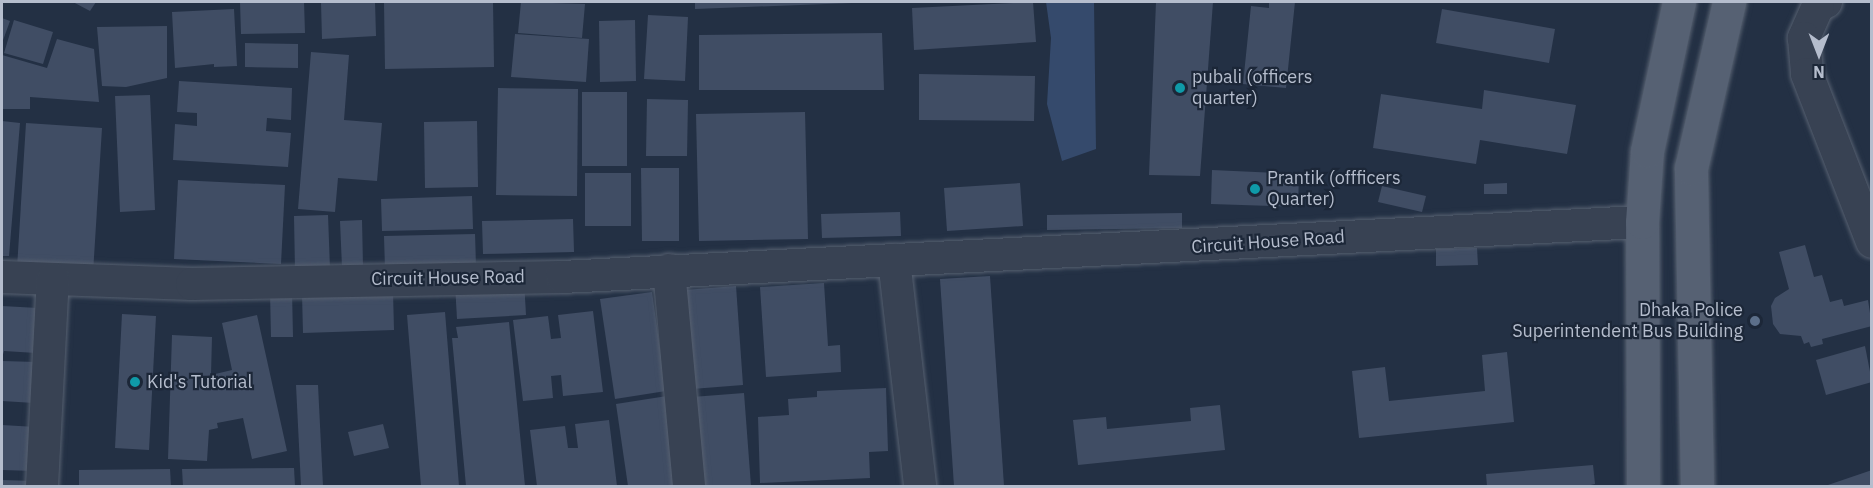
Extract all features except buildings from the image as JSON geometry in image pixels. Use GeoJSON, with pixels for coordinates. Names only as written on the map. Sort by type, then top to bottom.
{"type":"FeatureCollection","features":[{"type":"Feature","properties":{"kind":"main road"},"geometry":{"type":"LineString","coordinates":[[1643,486],[1642,222],[1647,152],[1679,2]]}},
{"type":"Feature","properties":{"kind":"main road"},"geometry":{"type":"LineString","coordinates":[[1697,486],[1691,168],[1729,2]]}},
{"type":"Feature","properties":{"kind":"street"},"geometry":{"type":"LineString","coordinates":[[1826,2],[1818,6],[1804,38],[1808,74],[1872,242]]}},
{"type":"Feature","properties":{"kind":"street","name":"Circuit House Road"},"geometry":{"type":"LineString","coordinates":[[2,278],[192,284],[562,277],[1642,222]]}},
{"type":"Feature","properties":{"kind":"street"},"geometry":{"type":"LineString","coordinates":[[894,260],[920,486]]}},
{"type":"Feature","properties":{"kind":"street"},"geometry":{"type":"LineString","coordinates":[[669,270],[689,486]]}},
{"type":"Feature","properties":{"kind":"street"},"geometry":{"type":"LineString","coordinates":[[42,486],[53,279]]}},
{"type":"Feature","properties":{"kind":"water"},"geometry":{"type":"Polygon","coordinates":[[[1046,2],[1094,2],[1096,149],[1062,161],[1047,104],[1051,38],[1046,2]]]}},
{"type":"Feature","properties":{"kind":"place","name":"pubali (officers quarter)"},"geometry":{"type":"Point","coordinates":[1180,88]}},
{"type":"Feature","properties":{"kind":"place","name":"Prantik (offficers Quarter)"},"geometry":{"type":"Point","coordinates":[1255,189]}},
{"type":"Feature","properties":{"kind":"place","name":"Dhaka Police Superintendent Bus Building"},"geometry":{"type":"Point","coordinates":[1755,321]}},
{"type":"Feature","properties":{"kind":"place","name":"Kid's Tutorial"},"geometry":{"type":"Point","coordinates":[135,382]}}]}
